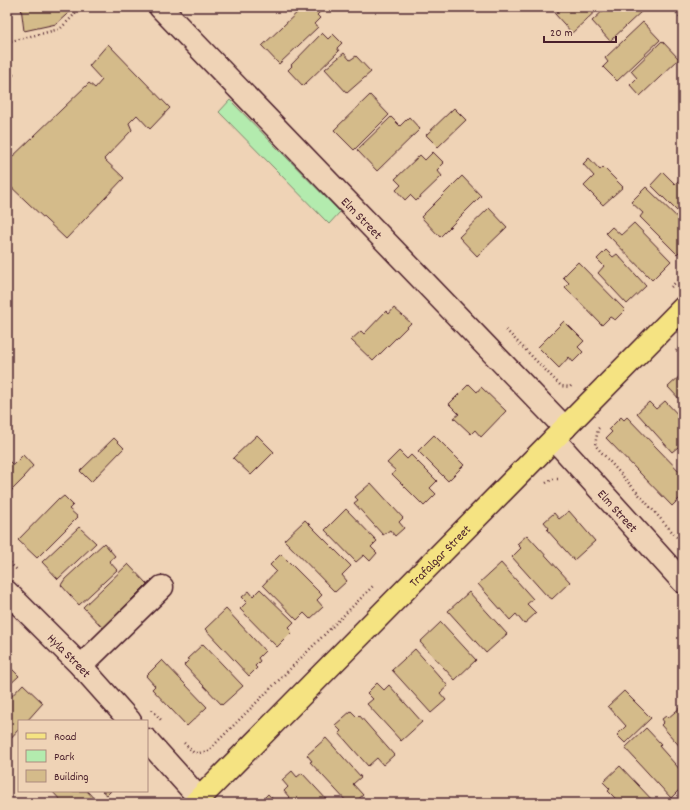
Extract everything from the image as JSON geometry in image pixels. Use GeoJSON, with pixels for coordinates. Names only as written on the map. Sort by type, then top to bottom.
{"type":"FeatureCollection","features":[{"type":"Feature","properties":{"kind":"main road","name":"Trafalgar Street"},"geometry":{"type":"LineString","coordinates":[[197,801],[683,308]]}},
{"type":"Feature","properties":{"kind":"street","name":"Elm Street"},"geometry":{"type":"LineString","coordinates":[[160,7],[559,433],[683,582]]}},
{"type":"Feature","properties":{"kind":"street"},"geometry":{"type":"LineString","coordinates":[[81,666],[162,587]]}},
{"type":"Feature","properties":{"kind":"street","name":"Hyla Street"},"geometry":{"type":"LineString","coordinates":[[7,592],[81,666],[129,720]]}},
{"type":"Feature","properties":{"kind":"street"},"geometry":{"type":"LineString","coordinates":[[148,741],[197,801]]}},
{"type":"Feature","properties":{"kind":"path"},"geometry":{"type":"LineString","coordinates":[[7,42],[60,29],[82,7]]}},
{"type":"Feature","properties":{"kind":"path"},"geometry":{"type":"LineString","coordinates":[[670,7],[683,20]]}},
{"type":"Feature","properties":{"kind":"path"},"geometry":{"type":"LineString","coordinates":[[668,290],[683,275]]}},
{"type":"Feature","properties":{"kind":"path"},"geometry":{"type":"LineString","coordinates":[[506,330],[561,386],[570,387],[575,383]]}},
{"type":"Feature","properties":{"kind":"path"},"geometry":{"type":"LineString","coordinates":[[672,355],[683,344]]}},
{"type":"Feature","properties":{"kind":"path"},"geometry":{"type":"LineString","coordinates":[[603,424],[598,430],[595,445],[683,544]]}},
{"type":"Feature","properties":{"kind":"path"},"geometry":{"type":"LineString","coordinates":[[7,560],[18,571]]}},
{"type":"Feature","properties":{"kind":"path"},"geometry":{"type":"LineString","coordinates":[[181,740],[194,753],[208,751],[375,584]]}},
{"type":"Feature","properties":{"kind":"path"},"geometry":{"type":"LineString","coordinates":[[149,707],[165,724]]}},
{"type":"Feature","properties":{"kind":"green space"},"geometry":{"type":"Polygon","coordinates":[[[230,100],[340,212],[329,224],[219,112],[230,100]]]}},
{"type":"Feature","properties":{"kind":"building"},"geometry":{"type":"Polygon","coordinates":[[[21,7],[75,7],[56,24],[24,31],[21,7]]]}},
{"type":"Feature","properties":{"kind":"building"},"geometry":{"type":"Polygon","coordinates":[[[303,7],[319,7],[322,10],[317,15],[320,18],[314,24],[318,27],[279,64],[262,46],[303,7]]]}},
{"type":"Feature","properties":{"kind":"building"},"geometry":{"type":"Polygon","coordinates":[[[563,7],[600,7],[572,33],[555,14],[563,7]]]}},
{"type":"Feature","properties":{"kind":"building"},"geometry":{"type":"Polygon","coordinates":[[[607,7],[641,7],[643,10],[610,41],[592,21],[607,7]]]}},
{"type":"Feature","properties":{"kind":"building"},"geometry":{"type":"Polygon","coordinates":[[[643,22],[660,40],[617,81],[603,67],[608,62],[605,58],[643,22]]]}},
{"type":"Feature","properties":{"kind":"building"},"geometry":{"type":"Polygon","coordinates":[[[322,33],[328,39],[333,34],[342,43],[337,48],[339,51],[303,86],[288,70],[322,33]]]}},
{"type":"Feature","properties":{"kind":"building"},"geometry":{"type":"Polygon","coordinates":[[[662,41],[679,59],[640,96],[630,85],[637,78],[631,71],[662,41]]]}},
{"type":"Feature","properties":{"kind":"building"},"geometry":{"type":"Polygon","coordinates":[[[108,44],[170,108],[150,129],[137,115],[129,123],[132,130],[104,159],[124,178],[66,239],[7,183],[7,162],[89,83],[95,88],[102,80],[89,66],[108,44]]]}},
{"type":"Feature","properties":{"kind":"building"},"geometry":{"type":"Polygon","coordinates":[[[344,53],[350,60],[356,56],[371,72],[347,93],[325,69],[344,53]]]}},
{"type":"Feature","properties":{"kind":"building"},"geometry":{"type":"Polygon","coordinates":[[[7,67],[14,75],[7,82],[7,67]]]}},
{"type":"Feature","properties":{"kind":"building"},"geometry":{"type":"Polygon","coordinates":[[[370,95],[389,115],[354,150],[334,130],[370,95]]]}},
{"type":"Feature","properties":{"kind":"building"},"geometry":{"type":"Polygon","coordinates":[[[454,108],[466,120],[438,147],[426,135],[454,108]]]}},
{"type":"Feature","properties":{"kind":"building"},"geometry":{"type":"Polygon","coordinates":[[[391,117],[400,126],[409,117],[420,129],[377,171],[357,150],[391,117]]]}},
{"type":"Feature","properties":{"kind":"building"},"geometry":{"type":"Polygon","coordinates":[[[433,152],[444,163],[437,170],[442,176],[416,201],[410,195],[405,200],[396,190],[401,185],[395,179],[420,155],[425,160],[433,152]]]}},
{"type":"Feature","properties":{"kind":"building"},"geometry":{"type":"Polygon","coordinates":[[[589,158],[600,170],[603,167],[623,187],[603,205],[584,186],[594,176],[583,164],[589,158]]]}},
{"type":"Feature","properties":{"kind":"building"},"geometry":{"type":"Polygon","coordinates":[[[663,172],[675,184],[682,177],[683,178],[683,217],[651,185],[663,172]]]}},
{"type":"Feature","properties":{"kind":"building"},"geometry":{"type":"Polygon","coordinates":[[[462,176],[481,196],[440,237],[421,217],[462,176]]]}},
{"type":"Feature","properties":{"kind":"building"},"geometry":{"type":"Polygon","coordinates":[[[646,187],[683,223],[683,248],[677,254],[640,217],[643,213],[631,202],[646,187]]]}},
{"type":"Feature","properties":{"kind":"building"},"geometry":{"type":"Polygon","coordinates":[[[489,208],[507,227],[477,256],[459,237],[489,208]]]}},
{"type":"Feature","properties":{"kind":"building"},"geometry":{"type":"Polygon","coordinates":[[[634,223],[671,261],[652,280],[606,233],[612,227],[621,235],[634,223]]]}},
{"type":"Feature","properties":{"kind":"building"},"geometry":{"type":"Polygon","coordinates":[[[606,250],[613,257],[617,254],[646,286],[627,304],[598,273],[604,266],[597,259],[606,250]]]}},
{"type":"Feature","properties":{"kind":"building"},"geometry":{"type":"Polygon","coordinates":[[[578,262],[625,310],[615,320],[610,317],[602,325],[565,287],[569,283],[563,277],[578,262]]]}},
{"type":"Feature","properties":{"kind":"building"},"geometry":{"type":"Polygon","coordinates":[[[394,308],[411,323],[373,361],[351,340],[361,331],[364,334],[386,311],[389,314],[394,308]]]}},
{"type":"Feature","properties":{"kind":"building"},"geometry":{"type":"Polygon","coordinates":[[[564,321],[584,341],[578,347],[583,352],[573,362],[569,357],[559,368],[538,347],[564,321]]]}},
{"type":"Feature","properties":{"kind":"building"},"geometry":{"type":"Polygon","coordinates":[[[683,373],[683,403],[668,387],[683,373]]]}},
{"type":"Feature","properties":{"kind":"building"},"geometry":{"type":"Polygon","coordinates":[[[469,384],[477,392],[481,387],[506,411],[481,437],[475,430],[471,434],[454,418],[459,414],[449,404],[469,384]]]}},
{"type":"Feature","properties":{"kind":"building"},"geometry":{"type":"Polygon","coordinates":[[[665,401],[683,420],[683,443],[672,452],[637,413],[649,402],[656,409],[665,401]]]}},
{"type":"Feature","properties":{"kind":"building"},"geometry":{"type":"Polygon","coordinates":[[[621,417],[624,420],[627,417],[683,475],[683,495],[672,506],[606,438],[612,432],[609,429],[621,417]]]}},
{"type":"Feature","properties":{"kind":"building"},"geometry":{"type":"Polygon","coordinates":[[[257,435],[274,452],[251,475],[233,458],[257,435]]]}},
{"type":"Feature","properties":{"kind":"building"},"geometry":{"type":"Polygon","coordinates":[[[434,435],[464,465],[448,481],[418,451],[434,435]]]}},
{"type":"Feature","properties":{"kind":"building"},"geometry":{"type":"Polygon","coordinates":[[[114,438],[124,448],[91,482],[80,471],[114,438]]]}},
{"type":"Feature","properties":{"kind":"building"},"geometry":{"type":"Polygon","coordinates":[[[399,451],[407,459],[411,455],[437,481],[430,488],[436,494],[424,506],[392,474],[396,471],[387,463],[399,451]]]}},
{"type":"Feature","properties":{"kind":"building"},"geometry":{"type":"Polygon","coordinates":[[[23,455],[33,466],[24,476],[25,477],[7,495],[7,459],[13,465],[23,455]]]}},
{"type":"Feature","properties":{"kind":"building"},"geometry":{"type":"Polygon","coordinates":[[[371,483],[403,518],[399,522],[404,528],[395,536],[390,530],[383,535],[354,503],[358,500],[355,497],[371,483]]]}},
{"type":"Feature","properties":{"kind":"building"},"geometry":{"type":"Polygon","coordinates":[[[64,496],[73,505],[69,509],[78,517],[37,558],[18,540],[58,499],[59,500],[64,496]]]}},
{"type":"Feature","properties":{"kind":"building"},"geometry":{"type":"Polygon","coordinates":[[[346,509],[377,541],[371,547],[377,553],[370,561],[364,555],[356,562],[325,530],[346,509]]]}},
{"type":"Feature","properties":{"kind":"building"},"geometry":{"type":"Polygon","coordinates":[[[569,511],[595,541],[574,560],[547,530],[549,528],[544,522],[554,513],[559,519],[569,511]]]}},
{"type":"Feature","properties":{"kind":"building"},"geometry":{"type":"Polygon","coordinates":[[[305,520],[351,566],[342,575],[347,581],[335,592],[284,540],[305,520]]]}},
{"type":"Feature","properties":{"kind":"building"},"geometry":{"type":"Polygon","coordinates":[[[79,527],[96,543],[58,579],[42,562],[79,527]]]}},
{"type":"Feature","properties":{"kind":"building"},"geometry":{"type":"Polygon","coordinates":[[[527,535],[570,582],[552,599],[546,595],[512,557],[521,548],[517,544],[527,535]]]}},
{"type":"Feature","properties":{"kind":"building"},"geometry":{"type":"Polygon","coordinates":[[[104,543],[115,556],[109,561],[117,570],[79,605],[61,585],[65,579],[104,543]]]}},
{"type":"Feature","properties":{"kind":"building"},"geometry":{"type":"Polygon","coordinates":[[[281,554],[322,595],[317,600],[323,607],[310,619],[304,613],[297,620],[263,585],[276,571],[270,565],[281,554]]]}},
{"type":"Feature","properties":{"kind":"building"},"geometry":{"type":"Polygon","coordinates":[[[501,563],[533,599],[527,604],[536,613],[524,624],[516,614],[510,620],[478,584],[501,563]]]}},
{"type":"Feature","properties":{"kind":"building"},"geometry":{"type":"Polygon","coordinates":[[[128,564],[147,584],[103,628],[83,607],[128,564]]]}},
{"type":"Feature","properties":{"kind":"building"},"geometry":{"type":"Polygon","coordinates":[[[260,589],[294,622],[288,628],[292,632],[277,647],[240,609],[247,602],[242,597],[249,591],[253,596],[260,589]]]}},
{"type":"Feature","properties":{"kind":"building"},"geometry":{"type":"Polygon","coordinates":[[[469,592],[507,634],[486,653],[448,611],[469,592]]]}},
{"type":"Feature","properties":{"kind":"building"},"geometry":{"type":"Polygon","coordinates":[[[226,609],[265,651],[258,658],[260,661],[255,666],[257,668],[249,676],[205,629],[226,609]]]}},
{"type":"Feature","properties":{"kind":"building"},"geometry":{"type":"Polygon","coordinates":[[[441,622],[476,660],[455,680],[420,642],[441,622]]]}},
{"type":"Feature","properties":{"kind":"building"},"geometry":{"type":"Polygon","coordinates":[[[203,644],[243,686],[222,705],[184,665],[189,660],[187,659],[203,644]]]}},
{"type":"Feature","properties":{"kind":"building"},"geometry":{"type":"Polygon","coordinates":[[[415,649],[448,686],[440,693],[446,700],[431,713],[392,670],[415,649]]]}},
{"type":"Feature","properties":{"kind":"building"},"geometry":{"type":"Polygon","coordinates":[[[162,660],[207,707],[187,726],[152,689],[155,686],[146,676],[162,660]]]}},
{"type":"Feature","properties":{"kind":"building"},"geometry":{"type":"Polygon","coordinates":[[[7,664],[19,676],[7,687],[7,664]]]}},
{"type":"Feature","properties":{"kind":"building"},"geometry":{"type":"Polygon","coordinates":[[[377,683],[384,690],[389,685],[422,722],[401,741],[367,704],[373,699],[367,693],[377,683]]]}},
{"type":"Feature","properties":{"kind":"building"},"geometry":{"type":"Polygon","coordinates":[[[23,684],[43,703],[28,720],[18,720],[18,730],[8,741],[7,740],[7,701],[23,684]]]}},
{"type":"Feature","properties":{"kind":"building"},"geometry":{"type":"Polygon","coordinates":[[[624,691],[651,718],[625,743],[617,735],[626,726],[608,706],[624,691]]]}},
{"type":"Feature","properties":{"kind":"building"},"geometry":{"type":"Polygon","coordinates":[[[682,706],[683,750],[661,725],[664,722],[662,719],[666,716],[668,718],[682,706]]]}},
{"type":"Feature","properties":{"kind":"building"},"geometry":{"type":"Polygon","coordinates":[[[351,711],[357,717],[359,715],[394,755],[383,765],[377,758],[368,766],[339,733],[341,731],[335,725],[351,711]]]}},
{"type":"Feature","properties":{"kind":"building"},"geometry":{"type":"Polygon","coordinates":[[[646,728],[661,744],[659,746],[683,773],[683,786],[671,798],[625,748],[646,728]]]}},
{"type":"Feature","properties":{"kind":"building"},"geometry":{"type":"Polygon","coordinates":[[[326,738],[361,777],[353,784],[363,795],[354,803],[348,803],[310,762],[312,761],[307,755],[326,738]]]}},
{"type":"Feature","properties":{"kind":"building"},"geometry":{"type":"Polygon","coordinates":[[[620,766],[655,803],[620,803],[608,791],[610,789],[603,782],[620,766]]]}},
{"type":"Feature","properties":{"kind":"building"},"geometry":{"type":"Polygon","coordinates":[[[292,771],[297,777],[302,773],[328,801],[326,802],[327,803],[294,803],[284,791],[288,787],[282,780],[292,771]]]}},
{"type":"Feature","properties":{"kind":"building"},"geometry":{"type":"Polygon","coordinates":[[[53,792],[88,792],[98,803],[63,803],[53,792]]]}},
{"type":"Feature","properties":{"kind":"building"},"geometry":{"type":"Polygon","coordinates":[[[103,792],[110,792],[107,795],[103,792]]]}},
{"type":"Feature","properties":{"kind":"building"},"geometry":{"type":"Polygon","coordinates":[[[268,794],[276,803],[259,803],[268,794]]]}}]}
